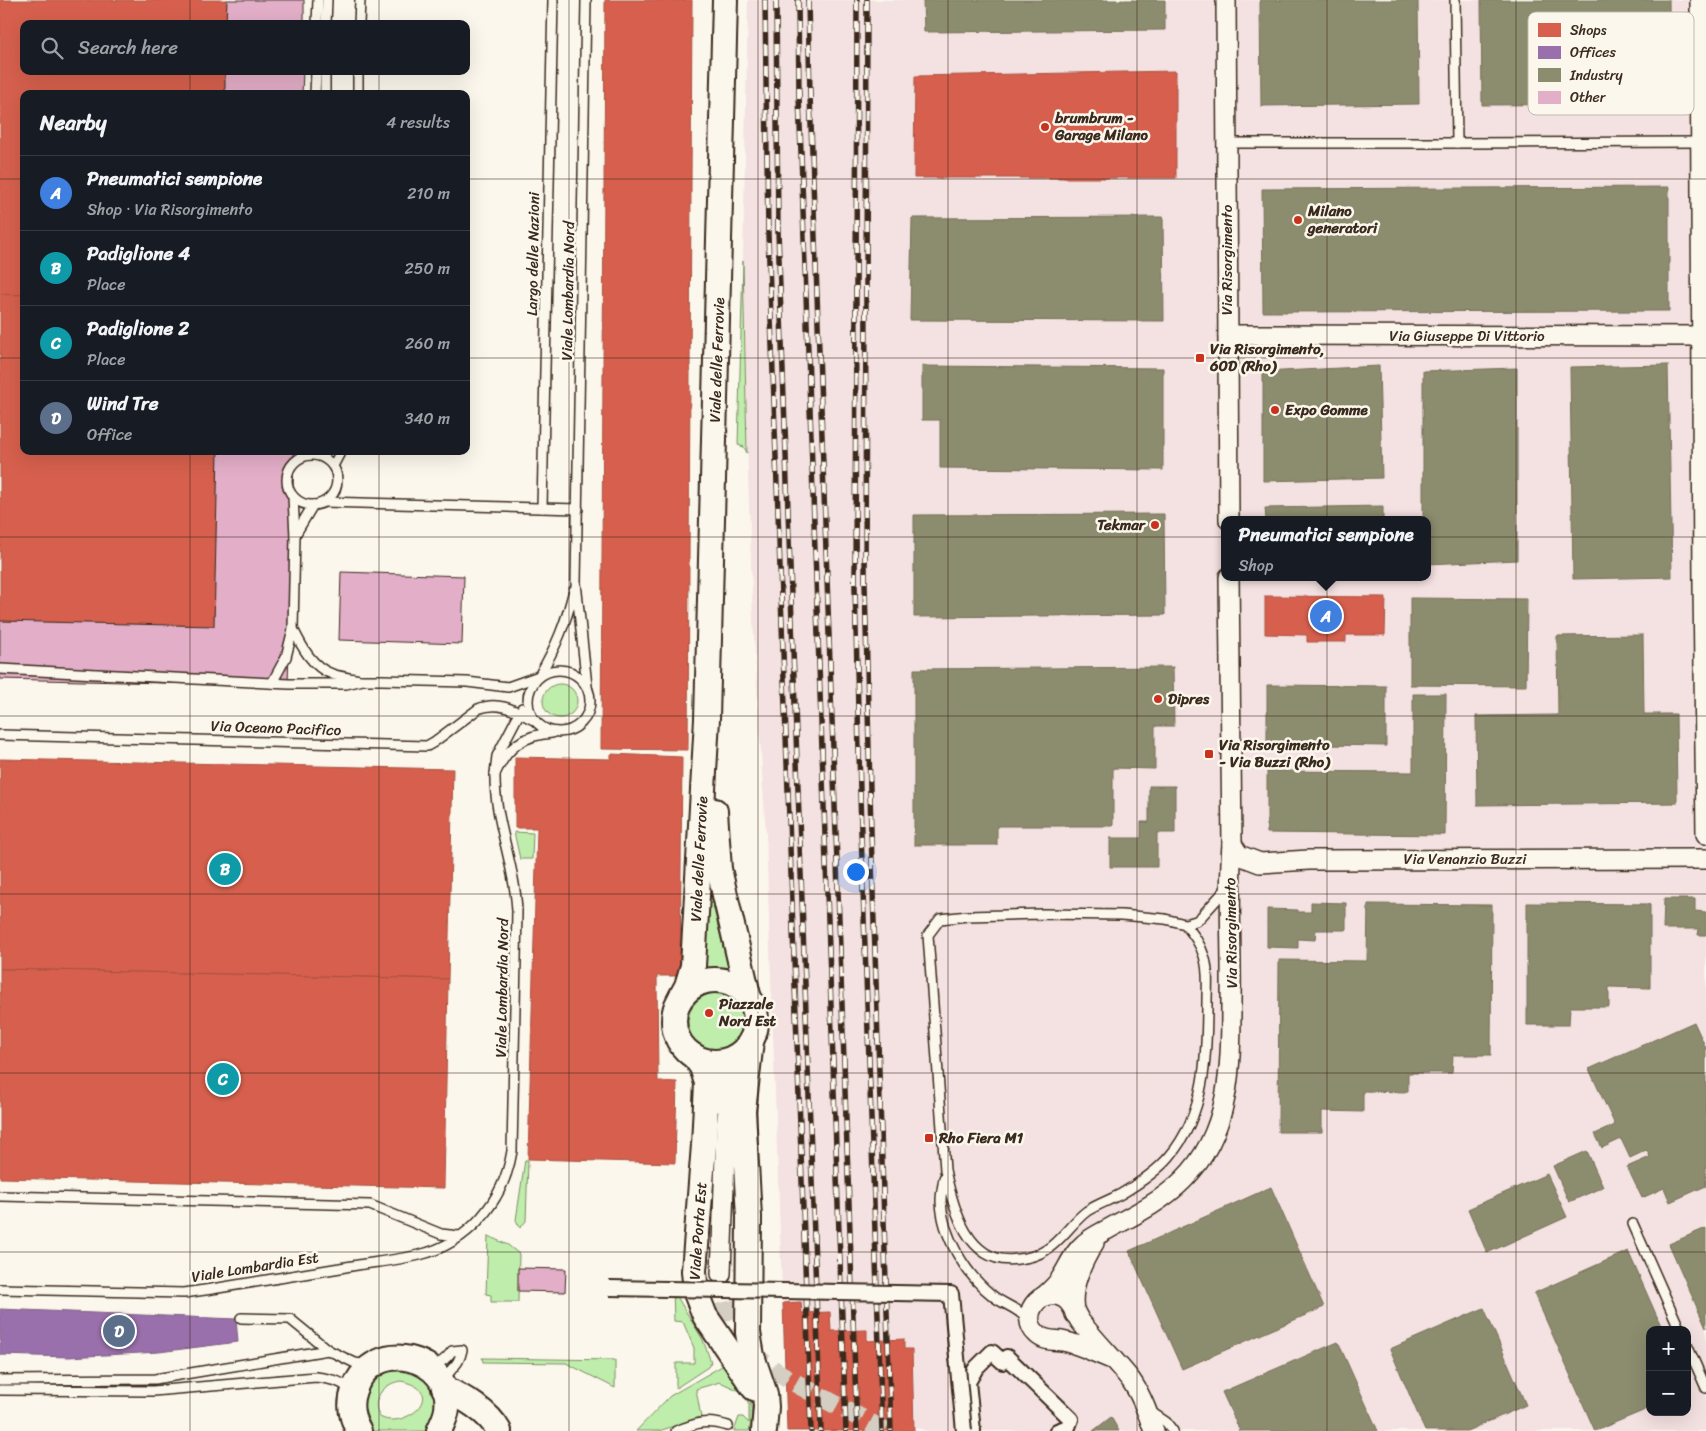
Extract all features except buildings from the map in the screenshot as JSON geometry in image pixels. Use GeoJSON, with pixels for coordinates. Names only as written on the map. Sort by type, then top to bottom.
{"type":"FeatureCollection","features":[{"type":"Feature","properties":{"kind":"street","name":"Viale delle Ferrovie"},"geometry":{"type":"LineString","coordinates":[[680,997],[687,986],[693,966],[707,719],[725,0]]}},
{"type":"Feature","properties":{"kind":"street","name":"Via Risorgimento"},"geometry":{"type":"LineString","coordinates":[[1226,0],[1229,516]]}},
{"type":"Feature","properties":{"kind":"street"},"geometry":{"type":"LineString","coordinates":[[1700,0],[1700,142],[1704,336],[1706,834]]}},
{"type":"Feature","properties":{"kind":"street","name":"Via Giuseppe Di Vittorio"},"geometry":{"type":"LineString","coordinates":[[1228,335],[1704,336]]}},
{"type":"Feature","properties":{"kind":"street","name":"Via Risorgimento"},"geometry":{"type":"LineString","coordinates":[[1043,1297],[1056,1285],[1081,1246],[1149,1207],[1177,1186],[1192,1171],[1206,1150],[1219,1122],[1228,1086],[1231,1054],[1230,885],[1232,844],[1229,581]]}},
{"type":"Feature","properties":{"kind":"street","name":"Viale delle Ferrovie"},"geometry":{"type":"LineString","coordinates":[[707,719],[719,869],[748,996]]}},
{"type":"Feature","properties":{"kind":"street","name":"Via Venanzio Buzzi"},"geometry":{"type":"LineString","coordinates":[[1232,844],[1239,855],[1260,863],[1309,860],[1706,859]]}},
{"type":"Feature","properties":{"kind":"street"},"geometry":{"type":"LineString","coordinates":[[721,1274],[726,1127],[733,1071],[755,1030],[756,1018],[754,1006],[748,996],[731,982],[710,979],[690,987],[680,997],[675,1009],[674,1023],[677,1036],[684,1048],[716,1072],[726,1127]]}},
{"type":"Feature","properties":{"kind":"street"},"geometry":{"type":"LineString","coordinates":[[700,1059],[714,1062],[729,1060],[747,1046]]}},
{"type":"Feature","properties":{"kind":"street","name":"Viale Porta Est"},"geometry":{"type":"LineString","coordinates":[[747,1046],[743,1111],[749,1217],[748,1333],[752,1356],[765,1394],[765,1426]]}},
{"type":"Feature","properties":{"kind":"street","name":"Viale Porta Est"},"geometry":{"type":"LineString","coordinates":[[700,1059],[707,1083],[694,1271],[696,1293],[705,1316],[756,1391],[765,1426]]}},
{"type":"Feature","properties":{"kind":"street","name":"Via Risorgimento"},"geometry":{"type":"LineString","coordinates":[[1074,1310],[1074,1298],[1079,1275],[1093,1246],[1103,1232]]}},
{"type":"Feature","properties":{"kind":"street"},"geometry":{"type":"LineString","coordinates":[[609,1288],[951,1294],[964,1431]]}},
{"type":"Feature","properties":{"kind":"street"},"geometry":{"type":"LineString","coordinates":[[1112,1359],[1076,1344],[1039,1336],[1030,1325],[1029,1318],[1035,1302],[1051,1295],[1061,1297],[1069,1302],[1079,1320],[1130,1379],[1146,1409],[1154,1431]]}},
{"type":"Feature","properties":{"kind":"street"},"geometry":{"type":"LineString","coordinates":[[1052,1340],[1062,1338],[1069,1333],[1074,1322],[1074,1310]]}},
{"type":"Feature","properties":{"kind":"street"},"geometry":{"type":"LineString","coordinates":[[973,1431],[968,1382],[976,1368],[992,1352],[1003,1362],[1007,1357],[1070,1419],[1068,1427],[1057,1431]]}},
{"type":"Feature","properties":{"kind":"street"},"geometry":{"type":"LineString","coordinates":[[352,1418],[357,1382],[367,1369],[379,1361],[394,1357],[408,1358],[422,1363],[432,1370],[444,1388],[447,1408],[440,1431]]}},
{"type":"Feature","properties":{"kind":"street"},"geometry":{"type":"LineString","coordinates":[[444,1388],[458,1395],[489,1426]]}},
{"type":"Feature","properties":{"kind":"street"},"geometry":{"type":"LineString","coordinates":[[440,1431],[447,1422],[456,1416],[466,1417],[489,1426],[512,1431]]}},
{"type":"Feature","properties":{"kind":"lane"},"geometry":{"type":"LineString","coordinates":[[317,20],[318,0]]}},
{"type":"Feature","properties":{"kind":"lane"},"geometry":{"type":"LineString","coordinates":[[326,20],[327,0]]}},
{"type":"Feature","properties":{"kind":"lane"},"geometry":{"type":"LineString","coordinates":[[359,20],[360,0]]}},
{"type":"Feature","properties":{"kind":"lane","name":"Largo delle Nazioni"},"geometry":{"type":"LineString","coordinates":[[542,508],[553,0]]}},
{"type":"Feature","properties":{"kind":"lane","name":"Viale Lombardia Nord"},"geometry":{"type":"LineString","coordinates":[[586,0],[576,583],[587,686]]}},
{"type":"Feature","properties":{"kind":"lane"},"geometry":{"type":"LineString","coordinates":[[1455,0],[1457,143]]}},
{"type":"Feature","properties":{"kind":"lane"},"geometry":{"type":"LineString","coordinates":[[315,90],[316,75]]}},
{"type":"Feature","properties":{"kind":"lane"},"geometry":{"type":"LineString","coordinates":[[325,75],[325,90]]}},
{"type":"Feature","properties":{"kind":"lane"},"geometry":{"type":"LineString","coordinates":[[358,75],[358,90]]}},
{"type":"Feature","properties":{"kind":"lane"},"geometry":{"type":"LineString","coordinates":[[1227,142],[1700,142]]}},
{"type":"Feature","properties":{"kind":"lane"},"geometry":{"type":"LineString","coordinates":[[272,683],[286,658],[293,629],[295,536],[293,497],[287,487],[286,478],[289,469],[301,455]]}},
{"type":"Feature","properties":{"kind":"lane"},"geometry":{"type":"LineString","coordinates":[[320,455],[333,466],[337,478],[335,489],[324,502]]}},
{"type":"Feature","properties":{"kind":"lane"},"geometry":{"type":"LineString","coordinates":[[333,466],[339,455]]}},
{"type":"Feature","properties":{"kind":"lane"},"geometry":{"type":"LineString","coordinates":[[293,497],[303,503],[312,505],[324,502],[578,509]]}},
{"type":"Feature","properties":{"kind":"lane"},"geometry":{"type":"LineString","coordinates":[[295,536],[312,505]]}},
{"type":"Feature","properties":{"kind":"lane","name":"Viale Lombardia Nord"},"geometry":{"type":"LineString","coordinates":[[540,676],[561,635],[576,583]]}},
{"type":"Feature","properties":{"kind":"lane"},"geometry":{"type":"LineString","coordinates":[[293,629],[313,662],[331,674],[363,680],[467,682],[508,687],[540,676],[548,671],[564,669],[581,678],[587,686],[590,702],[586,717],[580,725],[571,730],[531,737],[516,745],[502,758],[495,774]]}},
{"type":"Feature","properties":{"kind":"lane"},"geometry":{"type":"LineString","coordinates":[[0,669],[272,683],[346,684],[363,680]]}},
{"type":"Feature","properties":{"kind":"lane"},"geometry":{"type":"LineString","coordinates":[[540,676],[530,689],[528,697],[530,713],[540,726],[550,731],[560,732]]}},
{"type":"Feature","properties":{"kind":"lane","name":"Viale Lombardia Nord"},"geometry":{"type":"LineString","coordinates":[[494,1201],[503,1186],[512,1150],[517,929],[517,898],[497,801],[495,774],[497,756],[528,697]]}},
{"type":"Feature","properties":{"kind":"lane","name":"Via Oceano Pacifico"},"geometry":{"type":"LineString","coordinates":[[0,735],[427,746],[478,709],[485,706],[498,705],[534,720]]}},
{"type":"Feature","properties":{"kind":"lane"},"geometry":{"type":"LineString","coordinates":[[1185,924],[1198,940],[1205,958],[1207,979],[1205,1058],[1202,1084],[1194,1111],[1184,1133],[1168,1158],[1153,1172],[1131,1188],[1095,1206],[1079,1217],[1054,1244],[1044,1251],[1030,1257],[1014,1260],[993,1259],[981,1251],[971,1239],[955,1211],[945,1170],[928,935],[940,919],[968,916],[1042,914],[1122,915],[1165,919],[1185,924],[1200,918],[1230,885]]}},
{"type":"Feature","properties":{"kind":"lane"},"geometry":{"type":"LineString","coordinates":[[945,1170],[941,1200],[943,1218],[955,1249],[980,1284],[1000,1300],[1023,1314],[1030,1325]]}},
{"type":"Feature","properties":{"kind":"lane"},"geometry":{"type":"LineString","coordinates":[[0,1196],[370,1205],[441,1234],[460,1236]]}},
{"type":"Feature","properties":{"kind":"lane","name":"Viale Lombardia Est"},"geometry":{"type":"LineString","coordinates":[[0,1289],[184,1293],[420,1254],[460,1236],[481,1218],[494,1201]]}},
{"type":"Feature","properties":{"kind":"lane"},"geometry":{"type":"LineString","coordinates":[[1633,1224],[1678,1326]]}},
{"type":"Feature","properties":{"kind":"lane"},"geometry":{"type":"LineString","coordinates":[[241,1318],[290,1319],[328,1350],[360,1365],[379,1361]]}},
{"type":"Feature","properties":{"kind":"lane"},"geometry":{"type":"LineString","coordinates":[[0,1380],[155,1379],[328,1350]]}},
{"type":"Feature","properties":{"kind":"lane"},"geometry":{"type":"LineString","coordinates":[[422,1363],[436,1364],[445,1360],[452,1351],[462,1350],[460,1362],[445,1378],[444,1388]]}},
{"type":"Feature","properties":{"kind":"lane"},"geometry":{"type":"LineString","coordinates":[[1691,1354],[1706,1388]]}},
{"type":"Feature","properties":{"kind":"lane"},"geometry":{"type":"LineString","coordinates":[[0,1390],[153,1391],[326,1378],[342,1383],[349,1389],[352,1418]]}},
{"type":"Feature","properties":{"kind":"lane"},"geometry":{"type":"LineString","coordinates":[[1146,1409],[1166,1422],[1173,1431]]}},
{"type":"Feature","properties":{"kind":"lane"},"geometry":{"type":"LineString","coordinates":[[676,1431],[697,1423],[706,1422],[716,1422],[728,1426]]}},
{"type":"Feature","properties":{"kind":"shaded area"},"geometry":{"type":"Polygon","coordinates":[[[748,0],[1706,0],[1706,1431],[926,1431],[914,1426],[914,1431],[787,1431],[766,835],[753,620],[743,261],[748,0]]]}},
{"type":"Feature","properties":{"kind":"green space"},"geometry":{"type":"Polygon","coordinates":[[[743,261],[747,453],[744,447],[738,445],[743,261]]]}},
{"type":"Feature","properties":{"kind":"green space"},"geometry":{"type":"Polygon","coordinates":[[[560,684],[567,685],[572,689],[576,694],[576,708],[572,713],[567,717],[560,718],[553,717],[548,713],[544,708],[543,701],[544,694],[548,689],[553,685],[560,684]]]}},
{"type":"Feature","properties":{"kind":"green space"},"geometry":{"type":"Polygon","coordinates":[[[514,832],[533,833],[532,859],[520,859],[514,832]]]}},
{"type":"Feature","properties":{"kind":"green space"},"geometry":{"type":"Polygon","coordinates":[[[703,865],[729,971],[718,968],[703,970],[703,865]]]}},
{"type":"Feature","properties":{"kind":"green space"},"geometry":{"type":"Polygon","coordinates":[[[717,993],[733,998],[741,1006],[746,1022],[741,1038],[733,1046],[717,1051],[701,1046],[693,1038],[688,1022],[693,1006],[701,998],[717,993]]]}},
{"type":"Feature","properties":{"kind":"green space"},"geometry":{"type":"Polygon","coordinates":[[[525,1160],[528,1160],[526,1221],[520,1228],[516,1220],[525,1160]]]}},
{"type":"Feature","properties":{"kind":"green space"},"geometry":{"type":"Polygon","coordinates":[[[488,1236],[508,1245],[519,1254],[518,1302],[491,1302],[491,1295],[486,1294],[488,1236]]]}},
{"type":"Feature","properties":{"kind":"green space"},"geometry":{"type":"Polygon","coordinates":[[[673,1290],[703,1340],[711,1362],[708,1367],[676,1388],[676,1363],[694,1363],[694,1348],[683,1322],[674,1321],[673,1290]]]}},
{"type":"Feature","properties":{"kind":"green space"},"geometry":{"type":"Polygon","coordinates":[[[482,1358],[615,1360],[615,1388],[566,1363],[483,1362],[482,1358]]]}},
{"type":"Feature","properties":{"kind":"green space"},"geometry":{"type":"Polygon","coordinates":[[[722,1366],[741,1382],[748,1392],[752,1412],[749,1431],[734,1431],[739,1417],[743,1417],[749,1423],[749,1405],[744,1393],[720,1382],[696,1389],[701,1417],[659,1431],[636,1431],[670,1396],[722,1366]]]}},
{"type":"Feature","properties":{"kind":"green space"},"geometry":{"type":"Polygon","coordinates":[[[391,1369],[416,1372],[432,1386],[437,1406],[431,1426],[427,1431],[373,1431],[367,1422],[364,1412],[364,1395],[368,1387],[381,1374],[391,1369]],[[401,1381],[395,1382],[384,1389],[380,1393],[376,1404],[380,1417],[390,1420],[401,1419],[411,1415],[419,1408],[423,1401],[423,1393],[416,1386],[401,1381]]]}},
{"type":"Feature","properties":{"kind":"tunnel"},"geometry":{"type":"LineString","coordinates":[[721,1274],[729,1317],[737,1334],[761,1361],[776,1372],[885,1431]]}},
{"type":"Feature","properties":{"kind":"railway"},"geometry":{"type":"LineString","coordinates":[[765,0],[768,234],[811,1431]]}},
{"type":"Feature","properties":{"kind":"railway"},"geometry":{"type":"LineString","coordinates":[[776,0],[778,231],[821,1431]]}},
{"type":"Feature","properties":{"kind":"railway"},"geometry":{"type":"LineString","coordinates":[[798,0],[799,96],[846,1431]]}},
{"type":"Feature","properties":{"kind":"railway"},"geometry":{"type":"LineString","coordinates":[[808,0],[857,1431]]}},
{"type":"Feature","properties":{"kind":"railway"},"geometry":{"type":"LineString","coordinates":[[857,0],[855,587],[861,832],[882,1431]]}},
{"type":"Feature","properties":{"kind":"railway"},"geometry":{"type":"LineString","coordinates":[[867,0],[865,583],[871,832],[891,1431]]}},
{"type":"Feature","properties":{"kind":"place","name":"brumbrum - Garage Milano"},"geometry":{"type":"Point","coordinates":[1045,127]}},
{"type":"Feature","properties":{"kind":"place","name":"Milano generatori"},"geometry":{"type":"Point","coordinates":[1298,220]}},
{"type":"Feature","properties":{"kind":"place","name":"Via Risorgimento, 60D (Rho)"},"geometry":{"type":"Point","coordinates":[1200,358]}},
{"type":"Feature","properties":{"kind":"place","name":"Expo Gomme"},"geometry":{"type":"Point","coordinates":[1275,410]}},
{"type":"Feature","properties":{"kind":"place","name":"Tekmar"},"geometry":{"type":"Point","coordinates":[1155,525]}},
{"type":"Feature","properties":{"kind":"place","name":"Pneumatici sempione"},"geometry":{"type":"Point","coordinates":[1326,616]}},
{"type":"Feature","properties":{"kind":"place","name":"Dipres"},"geometry":{"type":"Point","coordinates":[1158,699]}},
{"type":"Feature","properties":{"kind":"place","name":"Via Risorgimento - Via Buzzi (Rho)"},"geometry":{"type":"Point","coordinates":[1209,754]}},
{"type":"Feature","properties":{"kind":"place","name":"Padiglione 4"},"geometry":{"type":"Point","coordinates":[225,869]}},
{"type":"Feature","properties":{"kind":"place","name":"Piazzale Nord Est"},"geometry":{"type":"Point","coordinates":[709,1013]}},
{"type":"Feature","properties":{"kind":"place","name":"Padiglione 2"},"geometry":{"type":"Point","coordinates":[223,1079]}},
{"type":"Feature","properties":{"kind":"place","name":"Rho Fiera M1"},"geometry":{"type":"Point","coordinates":[929,1138]}},
{"type":"Feature","properties":{"kind":"place","name":"Wind Tre"},"geometry":{"type":"Point","coordinates":[119,1331]}}]}
